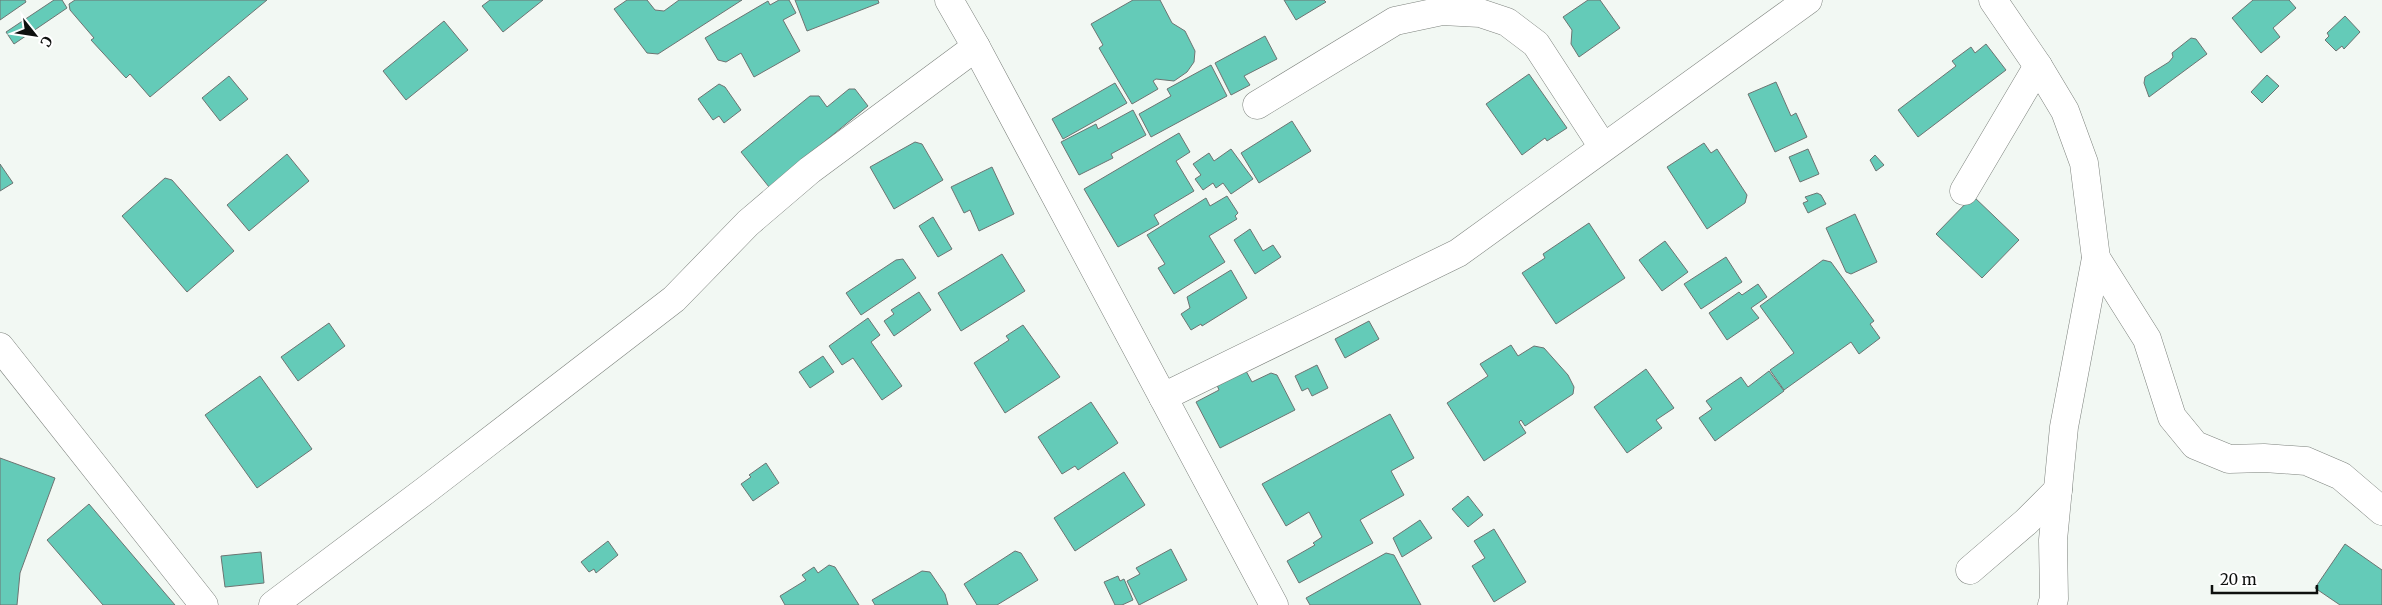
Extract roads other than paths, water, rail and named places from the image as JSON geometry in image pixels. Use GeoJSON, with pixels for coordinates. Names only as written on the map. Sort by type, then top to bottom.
{"type":"FeatureCollection","features":[{"type":"Feature","properties":{"kind":"street"},"geometry":{"type":"LineString","coordinates":[[949,0],[976,47],[1274,605]]}},
{"type":"Feature","properties":{"kind":"street"},"geometry":{"type":"LineString","coordinates":[[1163,397],[1458,253],[1808,0]]}},
{"type":"Feature","properties":{"kind":"street"},"geometry":{"type":"LineString","coordinates":[[1993,0],[2038,66],[2065,111],[2084,163],[2096,258],[2064,427],[2053,540],[2054,599],[2052,605]]}},
{"type":"Feature","properties":{"kind":"street"},"geometry":{"type":"LineString","coordinates":[[1257,105],[1394,21],[1442,11],[1480,13],[1508,22],[1536,44],[1603,147]]}},
{"type":"Feature","properties":{"kind":"street"},"geometry":{"type":"LineString","coordinates":[[273,605],[674,299],[748,223],[810,170],[976,47]]}},
{"type":"Feature","properties":{"kind":"street"},"geometry":{"type":"LineString","coordinates":[[1964,191],[2038,66]]}},
{"type":"Feature","properties":{"kind":"street"},"geometry":{"type":"LineString","coordinates":[[2096,258],[2147,339],[2172,417],[2196,445],[2229,459],[2264,458],[2306,461],[2342,476],[2382,511]]}},
{"type":"Feature","properties":{"kind":"street"},"geometry":{"type":"LineString","coordinates":[[0,347],[204,605]]}},
{"type":"Feature","properties":{"kind":"street"},"geometry":{"type":"LineString","coordinates":[[1970,570],[2026,522],[2058,490]]}}]}
